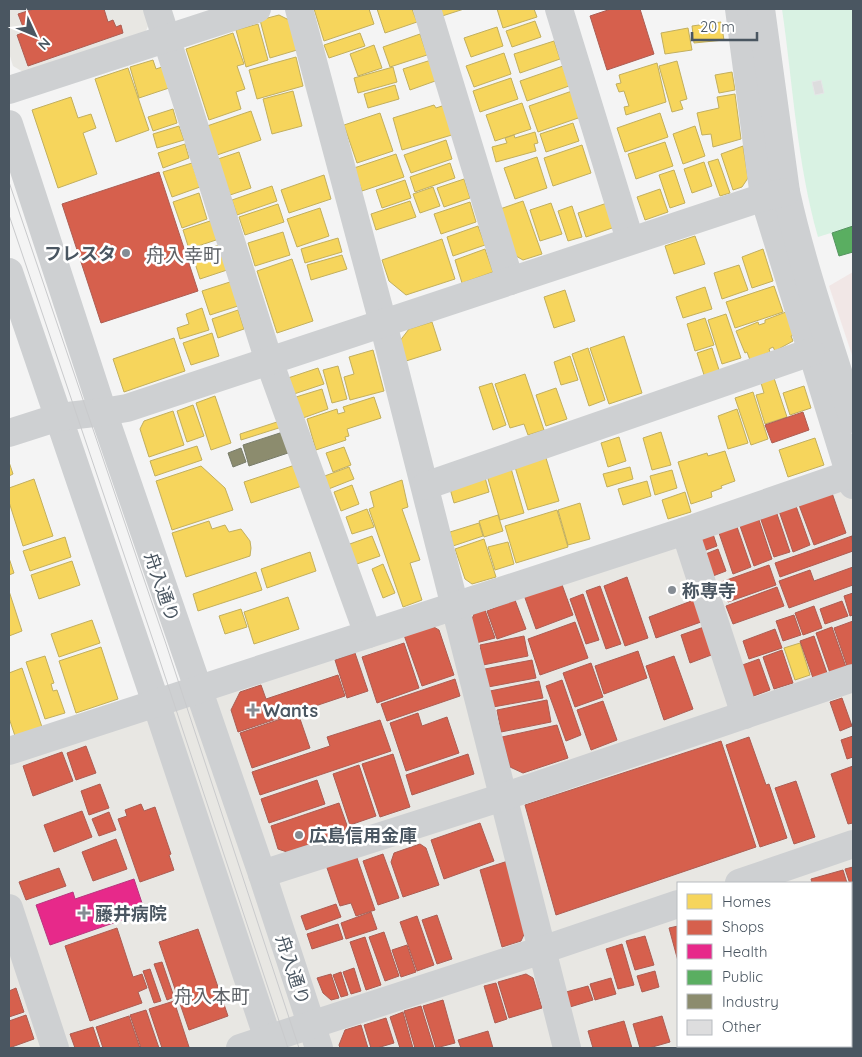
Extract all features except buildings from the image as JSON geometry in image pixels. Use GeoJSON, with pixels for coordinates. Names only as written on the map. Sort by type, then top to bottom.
{"type":"FeatureCollection","features":[{"type":"Feature","properties":{"kind":"street"},"geometry":{"type":"LineString","coordinates":[[157,9],[269,361],[368,634]]}},
{"type":"Feature","properties":{"kind":"street"},"geometry":{"type":"LineString","coordinates":[[9,90],[257,9]]}},
{"type":"Feature","properties":{"kind":"street"},"geometry":{"type":"LineString","coordinates":[[299,9],[383,323],[567,1048]]}},
{"type":"Feature","properties":{"kind":"street"},"geometry":{"type":"LineString","coordinates":[[427,9],[510,281]]}},
{"type":"Feature","properties":{"kind":"street"},"geometry":{"type":"LineString","coordinates":[[559,9],[630,240]]}},
{"type":"Feature","properties":{"kind":"street"},"geometry":{"type":"LineString","coordinates":[[9,751],[852,477],[811,352],[775,195],[739,9]]}},
{"type":"Feature","properties":{"kind":"street"},"geometry":{"type":"LineString","coordinates":[[761,9],[775,195],[808,278],[853,419]]}},
{"type":"Feature","properties":{"kind":"street","name":"舟入通り"},"geometry":{"type":"LineString","coordinates":[[9,124],[103,412],[262,874],[315,1037]]}},
{"type":"Feature","properties":{"kind":"street"},"geometry":{"type":"LineString","coordinates":[[9,433],[59,416],[127,408],[630,240],[775,195]]}},
{"type":"Feature","properties":{"kind":"street"},"geometry":{"type":"LineString","coordinates":[[9,272],[156,703],[269,1044]]}},
{"type":"Feature","properties":{"kind":"street"},"geometry":{"type":"LineString","coordinates":[[425,486],[811,352]]}},
{"type":"Feature","properties":{"kind":"street"},"geometry":{"type":"LineString","coordinates":[[685,531],[744,715]]}},
{"type":"Feature","properties":{"kind":"street"},"geometry":{"type":"LineString","coordinates":[[262,874],[503,797],[853,678]]}},
{"type":"Feature","properties":{"kind":"street"},"geometry":{"type":"LineString","coordinates":[[742,882],[853,844]]}},
{"type":"Feature","properties":{"kind":"street"},"geometry":{"type":"LineString","coordinates":[[240,1048],[315,1037],[542,950],[677,904]]}},
{"type":"Feature","properties":{"kind":"street"},"geometry":{"type":"LineString","coordinates":[[9,908],[14,945],[54,1048]]}},
{"type":"Feature","properties":{"kind":"shaded area"},"geometry":{"type":"Polygon","coordinates":[[[9,9],[146,9],[150,22],[144,35],[25,73],[13,66],[9,53],[9,9]]]}},
{"type":"Feature","properties":{"kind":"shaded area"},"geometry":{"type":"Polygon","coordinates":[[[853,272],[853,358],[829,286],[853,272]]]}},
{"type":"Feature","properties":{"kind":"shaded area"},"geometry":{"type":"Polygon","coordinates":[[[853,471],[853,1048],[9,1048],[9,763],[853,471]]]}},
{"type":"Feature","properties":{"kind":"green space"},"geometry":{"type":"Polygon","coordinates":[[[782,9],[853,9],[853,226],[818,237],[800,152],[782,9]]]}},
{"type":"Feature","properties":{"kind":"tram line"},"geometry":{"type":"LineString","coordinates":[[9,182],[166,644],[299,1048]]}},
{"type":"Feature","properties":{"kind":"tram line"},"geometry":{"type":"LineString","coordinates":[[9,215],[155,646],[288,1048]]}},
{"type":"Feature","properties":{"kind":"place","name":"フレスタ"},"geometry":{"type":"Point","coordinates":[126,253]}},
{"type":"Feature","properties":{"kind":"place","name":"称専寺"},"geometry":{"type":"Point","coordinates":[672,590]}},
{"type":"Feature","properties":{"kind":"place","name":"Wants"},"geometry":{"type":"Point","coordinates":[253,710]}},
{"type":"Feature","properties":{"kind":"place","name":"広島信用金庫"},"geometry":{"type":"Point","coordinates":[299,835]}},
{"type":"Feature","properties":{"kind":"place","name":"藤井病院"},"geometry":{"type":"Point","coordinates":[84,913]}},
{"type":"Feature","properties":{"kind":"district","name":"舟入幸町"},"geometry":{"type":"Point","coordinates":[184,255]}},
{"type":"Feature","properties":{"kind":"district","name":"舟入本町"},"geometry":{"type":"Point","coordinates":[212,996]}}]}
